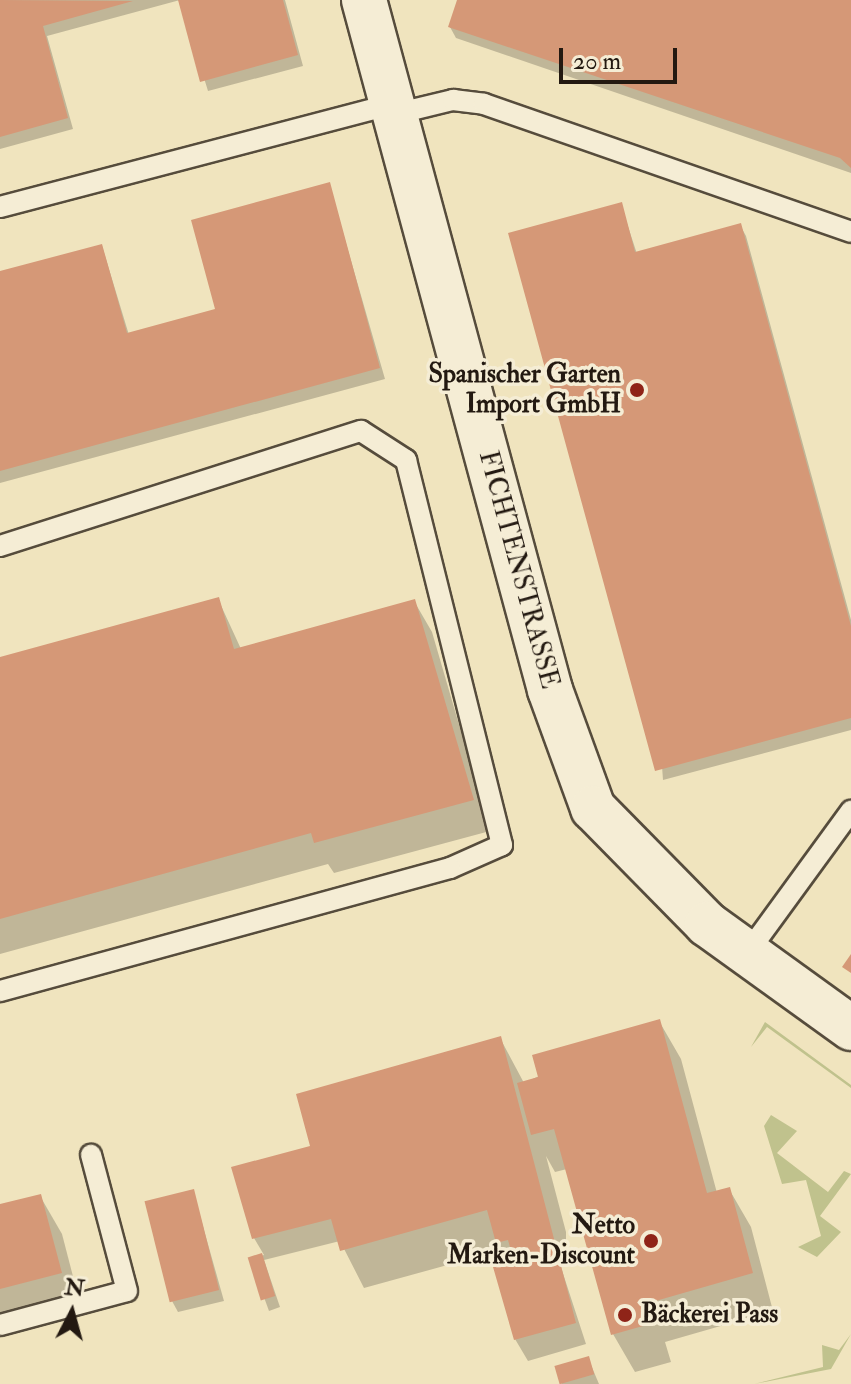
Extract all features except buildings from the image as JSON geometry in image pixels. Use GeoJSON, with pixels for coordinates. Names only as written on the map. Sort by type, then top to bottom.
{"type":"FeatureCollection","features":[{"type":"Feature","properties":{"kind":"street","name":"FICHTENSTRASSE"},"geometry":{"type":"LineString","coordinates":[[364,0],[550,690],[587,795],[665,886],[851,1028]]}},
{"type":"Feature","properties":{"kind":"lane"},"geometry":{"type":"LineString","coordinates":[[0,207],[394,109],[453,100],[484,104],[851,232]]}},
{"type":"Feature","properties":{"kind":"lane"},"geometry":{"type":"LineString","coordinates":[[0,546],[361,431],[406,460],[502,845],[450,868],[0,991]]}},
{"type":"Feature","properties":{"kind":"lane"},"geometry":{"type":"LineString","coordinates":[[748,952],[851,811]]}},
{"type":"Feature","properties":{"kind":"lane"},"geometry":{"type":"LineString","coordinates":[[0,1325],[127,1291],[91,1155]]}},
{"type":"Feature","properties":{"kind":"green space"},"geometry":{"type":"Polygon","coordinates":[[[765,1022],[851,1088],[767,1027],[751,1047],[765,1022]]]}},
{"type":"Feature","properties":{"kind":"green space"},"geometry":{"type":"Polygon","coordinates":[[[771,1115],[797,1131],[777,1153],[828,1192],[844,1171],[851,1174],[820,1216],[841,1232],[817,1257],[798,1247],[821,1236],[806,1180],[782,1184],[764,1126],[771,1115]]]}},
{"type":"Feature","properties":{"kind":"green space"},"geometry":{"type":"Polygon","coordinates":[[[851,1334],[831,1369],[754,1384],[823,1367],[822,1345],[839,1350],[851,1334]]]}},
{"type":"Feature","properties":{"kind":"place","name":"Spanischer Garten Import GmbH"},"geometry":{"type":"Point","coordinates":[637,390]}},
{"type":"Feature","properties":{"kind":"place","name":"Netto Marken-Discount"},"geometry":{"type":"Point","coordinates":[651,1241]}},
{"type":"Feature","properties":{"kind":"place","name":"Bäckerei Pass"},"geometry":{"type":"Point","coordinates":[625,1315]}}]}
